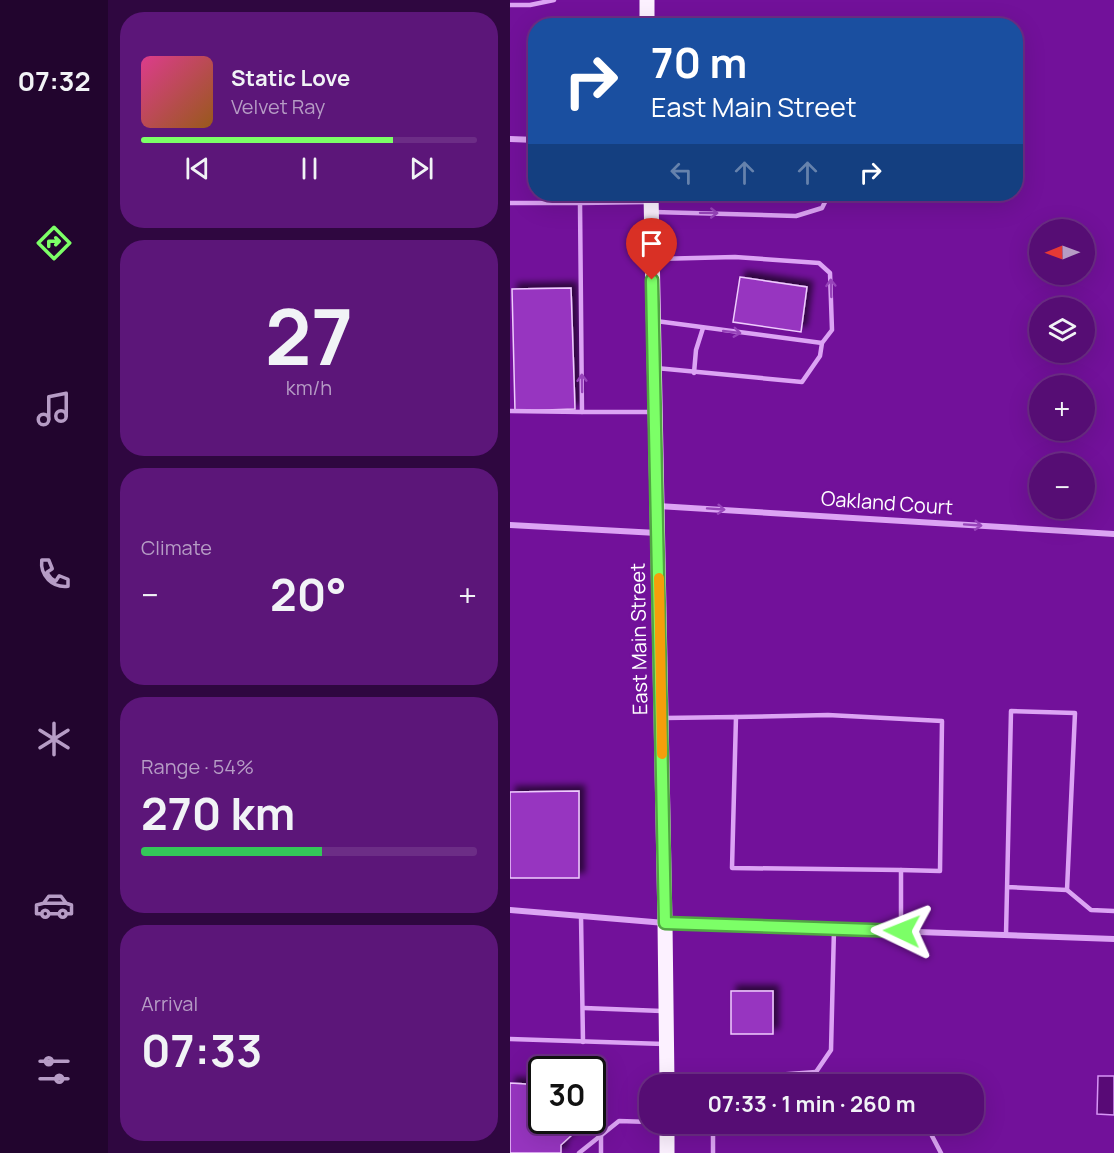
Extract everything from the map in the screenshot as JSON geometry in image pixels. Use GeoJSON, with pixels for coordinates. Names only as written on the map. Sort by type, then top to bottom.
{"type":"FeatureCollection","features":[{"type":"Feature","properties":{"kind":"main road"},"geometry":{"type":"LineString","coordinates":[[647,0],[647,18]]}},
{"type":"Feature","properties":{"kind":"main road","name":"East Main Street"},"geometry":{"type":"LineString","coordinates":[[651,203],[667,1074]]}},
{"type":"Feature","properties":{"kind":"main road"},"geometry":{"type":"LineString","coordinates":[[667,1134],[667,1153]]}},
{"type":"Feature","properties":{"kind":"street"},"geometry":{"type":"LineString","coordinates":[[510,139],[528,140]]}},
{"type":"Feature","properties":{"kind":"street","name":"Oakland Court"},"geometry":{"type":"LineString","coordinates":[[657,506],[1114,534]]}},
{"type":"Feature","properties":{"kind":"street"},"geometry":{"type":"LineString","coordinates":[[510,525],[658,533]]}},
{"type":"Feature","properties":{"kind":"street"},"geometry":{"type":"LineString","coordinates":[[510,910],[665,923],[1114,939]]}},
{"type":"Feature","properties":{"kind":"lane"},"geometry":{"type":"LineString","coordinates":[[510,5],[530,5],[554,0]]}},
{"type":"Feature","properties":{"kind":"lane"},"geometry":{"type":"LineString","coordinates":[[510,203],[651,203],[796,216],[822,208],[826,201]]}},
{"type":"Feature","properties":{"kind":"lane"},"geometry":{"type":"LineString","coordinates":[[580,203],[582,411]]}},
{"type":"Feature","properties":{"kind":"lane"},"geometry":{"type":"LineString","coordinates":[[652,259],[735,257],[819,263],[830,273],[832,330],[822,343],[820,356],[801,382],[654,368]]}},
{"type":"Feature","properties":{"kind":"lane"},"geometry":{"type":"LineString","coordinates":[[653,321],[822,343]]}},
{"type":"Feature","properties":{"kind":"lane"},"geometry":{"type":"LineString","coordinates":[[694,373],[696,350],[703,328]]}},
{"type":"Feature","properties":{"kind":"lane"},"geometry":{"type":"LineString","coordinates":[[510,411],[655,412]]}},
{"type":"Feature","properties":{"kind":"lane"},"geometry":{"type":"LineString","coordinates":[[1006,935],[1011,711],[1075,713],[1067,890]]}},
{"type":"Feature","properties":{"kind":"lane"},"geometry":{"type":"LineString","coordinates":[[661,718],[736,717],[828,716],[942,721],[940,871],[732,868],[736,717]]}},
{"type":"Feature","properties":{"kind":"lane"},"geometry":{"type":"LineString","coordinates":[[901,870],[902,931]]}},
{"type":"Feature","properties":{"kind":"lane"},"geometry":{"type":"LineString","coordinates":[[1007,888],[1067,890],[1091,910],[1114,911]]}},
{"type":"Feature","properties":{"kind":"lane"},"geometry":{"type":"LineString","coordinates":[[581,916],[583,1042]]}},
{"type":"Feature","properties":{"kind":"lane"},"geometry":{"type":"LineString","coordinates":[[795,1074],[816,1072],[831,1050],[834,929]]}},
{"type":"Feature","properties":{"kind":"lane"},"geometry":{"type":"LineString","coordinates":[[584,1008],[665,1011]]}},
{"type":"Feature","properties":{"kind":"lane"},"geometry":{"type":"LineString","coordinates":[[510,1039],[666,1044]]}},
{"type":"Feature","properties":{"kind":"lane"},"geometry":{"type":"LineString","coordinates":[[579,1153],[620,1121],[639,1122]]}},
{"type":"Feature","properties":{"kind":"lane"},"geometry":{"type":"LineString","coordinates":[[713,1134],[713,1153]]}},
{"type":"Feature","properties":{"kind":"lane"},"geometry":{"type":"LineString","coordinates":[[931,1134],[941,1153]]}},
{"type":"Feature","properties":{"kind":"lane"},"geometry":{"type":"LineString","coordinates":[[601,1136],[601,1153]]}},
{"type":"Feature","properties":{"kind":"shaded area"},"geometry":{"type":"Polygon","coordinates":[[[1098,1076],[1114,1076],[1114,1115],[1097,1114],[1098,1076]]]}},
{"type":"Feature","properties":{"kind":"building"},"geometry":{"type":"Polygon","coordinates":[[[740,277],[807,287],[801,332],[733,322],[740,277]]]}},
{"type":"Feature","properties":{"kind":"building"},"geometry":{"type":"Polygon","coordinates":[[[571,288],[575,409],[515,411],[512,289],[571,288]]]}},
{"type":"Feature","properties":{"kind":"building"},"geometry":{"type":"Polygon","coordinates":[[[579,791],[579,878],[510,878],[510,792],[579,791]]]}},
{"type":"Feature","properties":{"kind":"building"},"geometry":{"type":"Polygon","coordinates":[[[731,991],[773,991],[773,1034],[731,1034],[731,991]]]}},
{"type":"Feature","properties":{"kind":"building"},"geometry":{"type":"Polygon","coordinates":[[[510,1083],[528,1084],[528,1134],[573,1134],[561,1145],[561,1153],[510,1153],[510,1083]]]}},
{"type":"Feature","properties":{"kind":"slow traffic"},"geometry":{"type":"LineString","coordinates":[[659,578],[662,754]]}},
{"type":"Feature","properties":{"kind":"route"},"geometry":{"type":"LineString","coordinates":[[652,280],[665,923],[902,931]]}}]}
